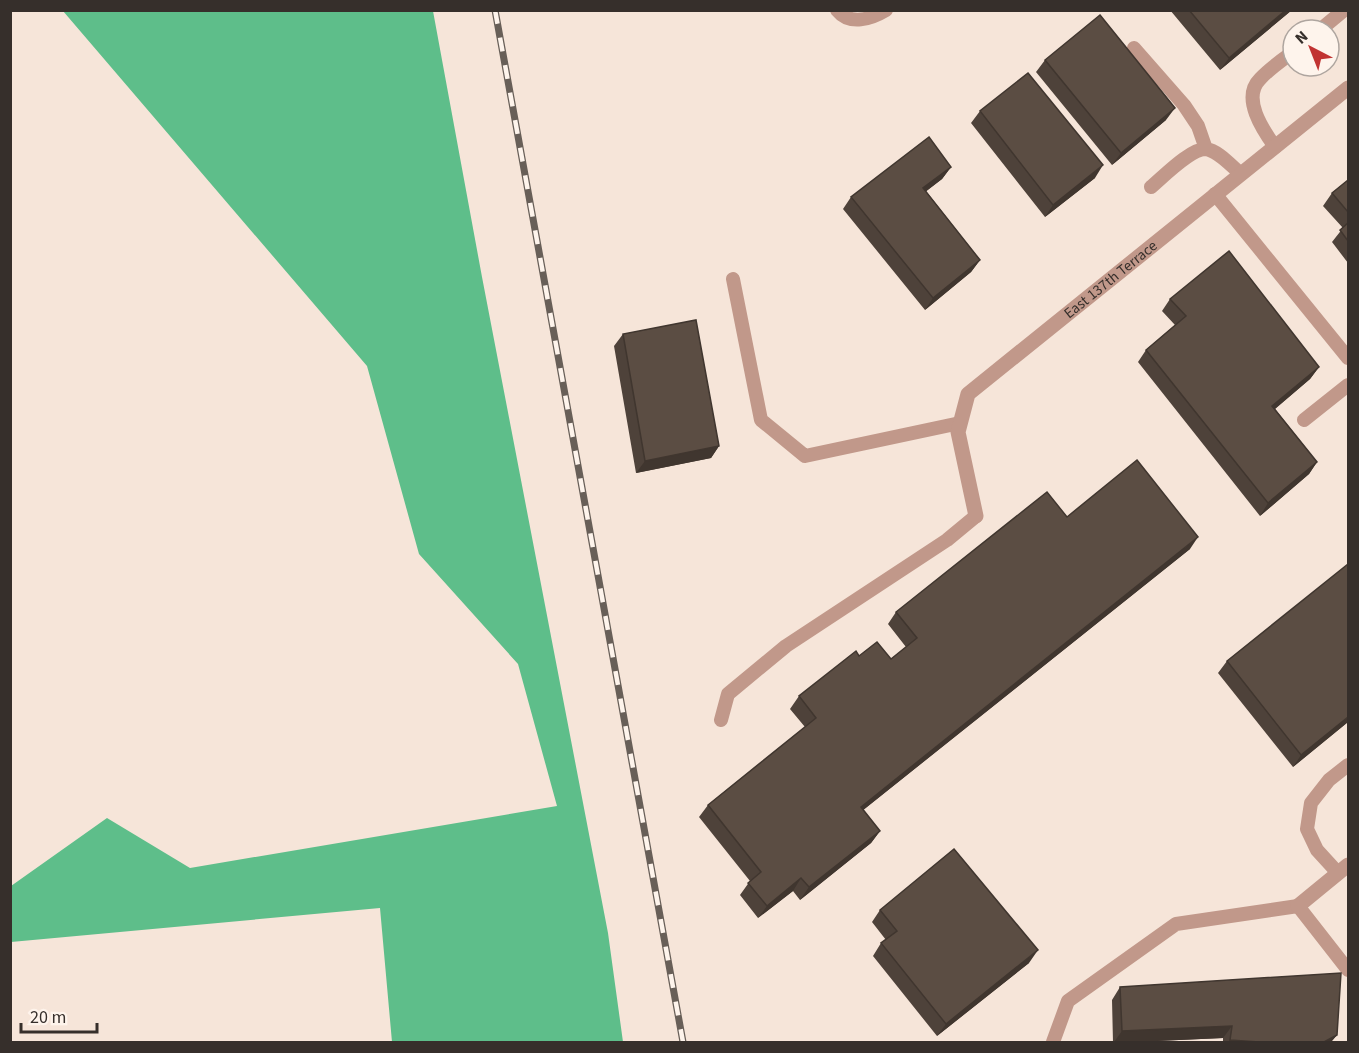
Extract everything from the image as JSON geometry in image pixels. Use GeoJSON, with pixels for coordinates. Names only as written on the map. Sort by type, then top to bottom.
{"type":"FeatureCollection","features":[{"type":"Feature","properties":{"kind":"street","name":"East 137th Terrace"},"geometry":{"type":"LineString","coordinates":[[976,516],[958,432],[968,394],[1348,88]]}},
{"type":"Feature","properties":{"kind":"street"},"geometry":{"type":"LineString","coordinates":[[1298,906],[1343,869]]}},
{"type":"Feature","properties":{"kind":"lane"},"geometry":{"type":"LineString","coordinates":[[837,10],[841,15],[859,21],[886,10]]}},
{"type":"Feature","properties":{"kind":"lane"},"geometry":{"type":"LineString","coordinates":[[1134,48],[1184,105],[1198,126],[1206,149]]}},
{"type":"Feature","properties":{"kind":"lane"},"geometry":{"type":"LineString","coordinates":[[1275,147],[1261,126],[1252,97],[1259,79],[1281,62]]}},
{"type":"Feature","properties":{"kind":"lane"},"geometry":{"type":"LineString","coordinates":[[1151,187],[1194,152],[1206,149],[1221,156],[1241,174]]}},
{"type":"Feature","properties":{"kind":"lane"},"geometry":{"type":"LineString","coordinates":[[1215,194],[1348,358]]}},
{"type":"Feature","properties":{"kind":"lane"},"geometry":{"type":"LineString","coordinates":[[733,279],[761,420],[805,456],[960,423]]}},
{"type":"Feature","properties":{"kind":"lane"},"geometry":{"type":"LineString","coordinates":[[1304,420],[1348,385]]}},
{"type":"Feature","properties":{"kind":"lane"},"geometry":{"type":"LineString","coordinates":[[721,720],[728,694],[786,646],[947,540],[976,516]]}},
{"type":"Feature","properties":{"kind":"lane"},"geometry":{"type":"LineString","coordinates":[[1343,869],[1317,850],[1307,829],[1311,803],[1329,780],[1348,765]]}},
{"type":"Feature","properties":{"kind":"lane"},"geometry":{"type":"LineString","coordinates":[[1053,1042],[1068,1001],[1176,924],[1298,906],[1348,970]]}},
{"type":"Feature","properties":{"kind":"green space"},"geometry":{"type":"Polygon","coordinates":[[[63,11],[433,11],[608,933],[623,1042],[392,1042],[380,908],[11,942],[11,886],[107,818],[190,868],[557,806],[518,664],[419,554],[367,366],[63,11]]]}},
{"type":"Feature","properties":{"kind":"building"},"geometry":{"type":"Polygon","coordinates":[[[1189,10],[1286,10],[1229,58],[1189,10]]]}},
{"type":"Feature","properties":{"kind":"building"},"geometry":{"type":"Polygon","coordinates":[[[1100,15],[1175,108],[1121,153],[1045,60],[1100,15]]]}},
{"type":"Feature","properties":{"kind":"building"},"geometry":{"type":"Polygon","coordinates":[[[1028,73],[1103,165],[1053,205],[980,111],[1028,73]]]}},
{"type":"Feature","properties":{"kind":"building"},"geometry":{"type":"Polygon","coordinates":[[[929,137],[951,167],[923,188],[980,260],[933,298],[851,197],[929,137]]]}},
{"type":"Feature","properties":{"kind":"building"},"geometry":{"type":"Polygon","coordinates":[[[1348,180],[1348,212],[1332,193],[1348,180]]]}},
{"type":"Feature","properties":{"kind":"building"},"geometry":{"type":"Polygon","coordinates":[[[1348,223],[1348,241],[1340,230],[1348,223]]]}},
{"type":"Feature","properties":{"kind":"building"},"geometry":{"type":"Polygon","coordinates":[[[1229,251],[1319,367],[1272,406],[1317,462],[1268,503],[1146,350],[1186,316],[1170,299],[1229,251]]]}},
{"type":"Feature","properties":{"kind":"building"},"geometry":{"type":"Polygon","coordinates":[[[696,320],[719,446],[645,461],[623,334],[696,320]]]}},
{"type":"Feature","properties":{"kind":"building"},"geometry":{"type":"Polygon","coordinates":[[[1137,460],[1198,537],[861,807],[880,831],[809,887],[801,878],[767,906],[748,883],[761,872],[708,805],[816,718],[799,696],[856,651],[859,656],[877,642],[891,659],[917,638],[896,612],[1047,492],[1067,517],[1137,460]]]}},
{"type":"Feature","properties":{"kind":"building"},"geometry":{"type":"Polygon","coordinates":[[[1348,564],[1348,717],[1301,755],[1227,661],[1348,564]]]}},
{"type":"Feature","properties":{"kind":"building"},"geometry":{"type":"Polygon","coordinates":[[[954,849],[1038,950],[946,1024],[881,943],[897,931],[880,910],[954,849]]]}},
{"type":"Feature","properties":{"kind":"building"},"geometry":{"type":"Polygon","coordinates":[[[1341,973],[1337,1035],[1324,1042],[1230,1040],[1232,1026],[1122,1031],[1120,987],[1341,973]]]}},
{"type":"Feature","properties":{"kind":"railway"},"geometry":{"type":"LineString","coordinates":[[495,10],[683,1042]]}}]}
